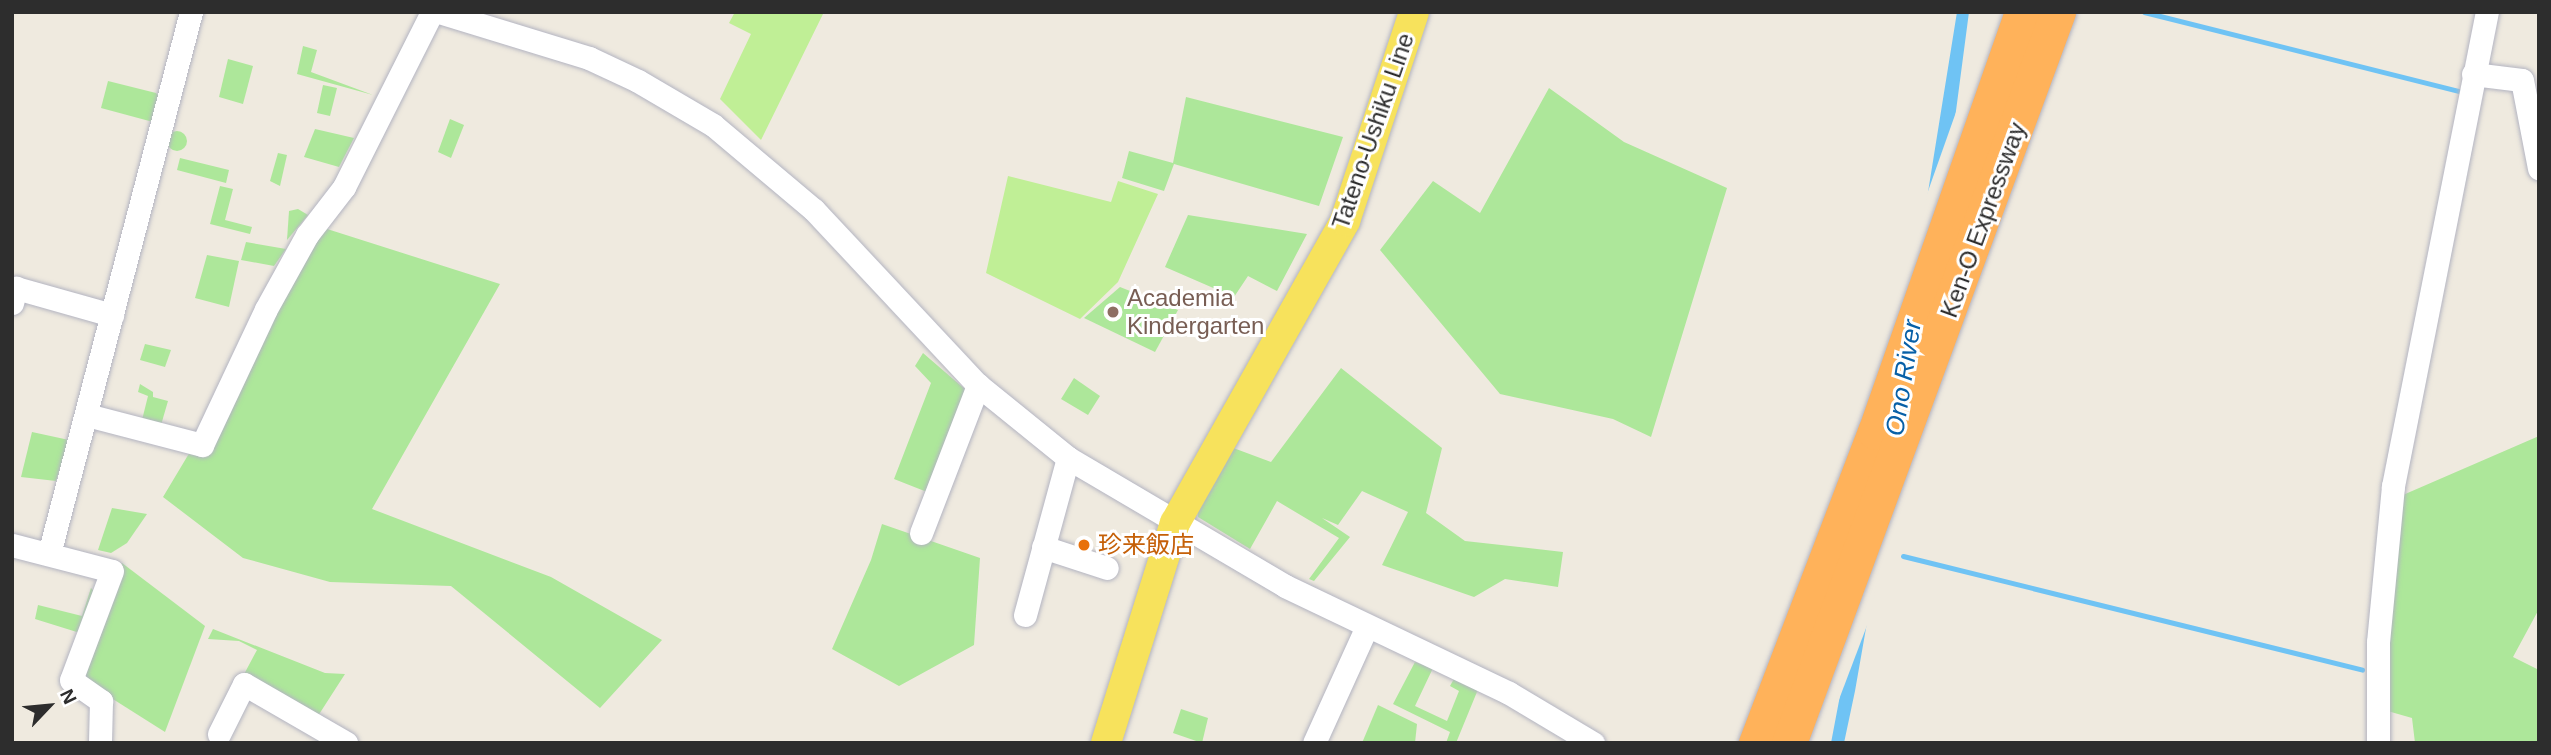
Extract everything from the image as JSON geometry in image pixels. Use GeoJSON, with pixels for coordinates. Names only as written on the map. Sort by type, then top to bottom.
{"type":"FeatureCollection","features":[{"type":"Feature","properties":{"kind":"highway","name":"Ken-O Expressway"},"geometry":{"type":"LineString","coordinates":[[1756,743],[1879,419],[2021,12]]}},
{"type":"Feature","properties":{"kind":"highway","name":"Ken-O Expressway"},"geometry":{"type":"LineString","coordinates":[[1789,743],[2058,12]]}},
{"type":"Feature","properties":{"kind":"main road","name":"Tateno-Ushiku Line"},"geometry":{"type":"LineString","coordinates":[[1106,743],[1175,523],[1345,221],[1414,12]]}},
{"type":"Feature","properties":{"kind":"street"},"geometry":{"type":"LineString","coordinates":[[49,554],[191,12]]}},
{"type":"Feature","properties":{"kind":"street"},"geometry":{"type":"LineString","coordinates":[[87,415],[202,445],[266,309],[307,235],[344,187],[432,12]]}},
{"type":"Feature","properties":{"kind":"street"},"geometry":{"type":"LineString","coordinates":[[439,12],[589,58],[713,125],[814,209],[978,385],[1068,458],[1284,586],[1509,693],[1593,743]]}},
{"type":"Feature","properties":{"kind":"street"},"geometry":{"type":"LineString","coordinates":[[2378,743],[2378,642],[2393,486],[2487,12]]}},
{"type":"Feature","properties":{"kind":"street"},"geometry":{"type":"LineString","coordinates":[[2473,74],[2530,77],[2539,168]]}},
{"type":"Feature","properties":{"kind":"street"},"geometry":{"type":"LineString","coordinates":[[12,303],[16,288],[112,315]]}},
{"type":"Feature","properties":{"kind":"street"},"geometry":{"type":"LineString","coordinates":[[920,533],[978,385]]}},
{"type":"Feature","properties":{"kind":"street"},"geometry":{"type":"LineString","coordinates":[[1025,615],[1068,458]]}},
{"type":"Feature","properties":{"kind":"street"},"geometry":{"type":"LineString","coordinates":[[12,545],[112,571],[71,680],[101,701],[100,743]]}},
{"type":"Feature","properties":{"kind":"street"},"geometry":{"type":"LineString","coordinates":[[1043,547],[1107,568]]}},
{"type":"Feature","properties":{"kind":"street"},"geometry":{"type":"LineString","coordinates":[[1314,743],[1367,626]]}},
{"type":"Feature","properties":{"kind":"street"},"geometry":{"type":"LineString","coordinates":[[222,740],[244,684],[346,743]]}},
{"type":"Feature","properties":{"kind":"green space"},"geometry":{"type":"Polygon","coordinates":[[[735,12],[824,12],[761,140],[720,99],[751,34],[729,23],[735,12]]]}},
{"type":"Feature","properties":{"kind":"green space"},"geometry":{"type":"Polygon","coordinates":[[[303,46],[317,50],[311,72],[373,95],[297,74],[303,46]]]}},
{"type":"Feature","properties":{"kind":"green space"},"geometry":{"type":"Polygon","coordinates":[[[228,59],[253,66],[243,104],[219,97],[228,59]]]}},
{"type":"Feature","properties":{"kind":"green space"},"geometry":{"type":"Polygon","coordinates":[[[108,81],[156,93],[159,96],[153,122],[101,108],[108,81]]]}},
{"type":"Feature","properties":{"kind":"green space"},"geometry":{"type":"Polygon","coordinates":[[[323,85],[337,88],[330,116],[317,113],[323,85]]]}},
{"type":"Feature","properties":{"kind":"green space"},"geometry":{"type":"Polygon","coordinates":[[[1549,88],[1624,142],[1727,188],[1651,437],[1613,419],[1500,394],[1380,250],[1433,181],[1480,213],[1549,88]]]}},
{"type":"Feature","properties":{"kind":"green space"},"geometry":{"type":"Polygon","coordinates":[[[1186,97],[1343,137],[1319,206],[1174,164],[1164,191],[1122,178],[1129,151],[1173,163],[1186,97]]]}},
{"type":"Feature","properties":{"kind":"green space"},"geometry":{"type":"Polygon","coordinates":[[[450,119],[464,125],[451,158],[438,152],[450,119]]]}},
{"type":"Feature","properties":{"kind":"green space"},"geometry":{"type":"Polygon","coordinates":[[[315,129],[354,138],[339,167],[304,157],[315,129]]]}},
{"type":"Feature","properties":{"kind":"green space"},"geometry":{"type":"Polygon","coordinates":[[[173,131],[181,131],[187,141],[181,151],[173,151],[167,145],[167,137],[173,131]]]}},
{"type":"Feature","properties":{"kind":"green space"},"geometry":{"type":"Polygon","coordinates":[[[278,153],[287,155],[280,186],[270,181],[278,153]]]}},
{"type":"Feature","properties":{"kind":"green space"},"geometry":{"type":"Polygon","coordinates":[[[180,158],[229,170],[226,183],[177,170],[180,158]]]}},
{"type":"Feature","properties":{"kind":"green space"},"geometry":{"type":"Polygon","coordinates":[[[1008,176],[1111,202],[1118,181],[1158,194],[1118,282],[1080,319],[986,273],[1008,176]]]}},
{"type":"Feature","properties":{"kind":"green space"},"geometry":{"type":"Polygon","coordinates":[[[220,186],[233,189],[225,220],[252,227],[250,234],[210,224],[220,186]]]}},
{"type":"Feature","properties":{"kind":"green space"},"geometry":{"type":"Polygon","coordinates":[[[298,209],[308,215],[287,240],[289,211],[298,209]]]}},
{"type":"Feature","properties":{"kind":"green space"},"geometry":{"type":"Polygon","coordinates":[[[1188,215],[1307,234],[1277,291],[1248,276],[1234,297],[1165,267],[1188,215]]]}},
{"type":"Feature","properties":{"kind":"green space"},"geometry":{"type":"Polygon","coordinates":[[[324,228],[500,284],[372,509],[551,577],[662,640],[600,708],[451,586],[330,582],[243,558],[163,497],[324,228]]]}},
{"type":"Feature","properties":{"kind":"green space"},"geometry":{"type":"Polygon","coordinates":[[[246,242],[286,249],[274,266],[241,260],[246,242]]]}},
{"type":"Feature","properties":{"kind":"green space"},"geometry":{"type":"Polygon","coordinates":[[[207,255],[239,261],[229,307],[195,298],[207,255]]]}},
{"type":"Feature","properties":{"kind":"green space"},"geometry":{"type":"Polygon","coordinates":[[[1120,287],[1178,310],[1155,352],[1084,318],[1120,287]]]}},
{"type":"Feature","properties":{"kind":"green space"},"geometry":{"type":"Polygon","coordinates":[[[145,344],[171,350],[165,367],[140,360],[145,344]]]}},
{"type":"Feature","properties":{"kind":"green space"},"geometry":{"type":"Polygon","coordinates":[[[923,353],[967,391],[927,492],[894,479],[931,383],[915,366],[923,353]]]}},
{"type":"Feature","properties":{"kind":"green space"},"geometry":{"type":"Polygon","coordinates":[[[1341,368],[1442,448],[1426,513],[1465,541],[1563,552],[1558,587],[1505,579],[1474,597],[1382,565],[1408,512],[1362,491],[1338,525],[1322,518],[1350,537],[1314,581],[1309,579],[1339,538],[1277,501],[1250,549],[1198,517],[1197,498],[1228,446],[1271,462],[1341,368]]]}},
{"type":"Feature","properties":{"kind":"green space"},"geometry":{"type":"Polygon","coordinates":[[[1074,378],[1100,396],[1088,415],[1061,399],[1074,378]]]}},
{"type":"Feature","properties":{"kind":"green space"},"geometry":{"type":"Polygon","coordinates":[[[140,384],[153,392],[153,397],[168,401],[161,425],[142,420],[148,396],[138,392],[140,384]]]}},
{"type":"Feature","properties":{"kind":"green space"},"geometry":{"type":"Polygon","coordinates":[[[32,432],[69,440],[56,481],[21,477],[32,432]]]}},
{"type":"Feature","properties":{"kind":"green space"},"geometry":{"type":"Polygon","coordinates":[[[2539,436],[2539,609],[2513,657],[2539,670],[2539,743],[2415,743],[2412,718],[2384,710],[2396,498],[2539,436]]]}},
{"type":"Feature","properties":{"kind":"green space"},"geometry":{"type":"Polygon","coordinates":[[[112,508],[147,514],[127,543],[111,553],[98,550],[112,508]]]}},
{"type":"Feature","properties":{"kind":"green space"},"geometry":{"type":"Polygon","coordinates":[[[882,524],[980,558],[974,645],[899,686],[832,649],[871,560],[882,524]]]}},
{"type":"Feature","properties":{"kind":"green space"},"geometry":{"type":"Polygon","coordinates":[[[122,563],[205,626],[165,732],[78,677],[122,563]]]}},
{"type":"Feature","properties":{"kind":"green space"},"geometry":{"type":"Polygon","coordinates":[[[91,588],[97,594],[80,633],[35,619],[38,605],[82,616],[91,588]]]}},
{"type":"Feature","properties":{"kind":"green space"},"geometry":{"type":"Polygon","coordinates":[[[213,629],[325,673],[345,674],[316,719],[242,678],[257,650],[239,641],[208,639],[213,629]]]}},
{"type":"Feature","properties":{"kind":"green space"},"geometry":{"type":"Polygon","coordinates":[[[1415,662],[1433,668],[1415,706],[1447,721],[1459,691],[1450,686],[1455,677],[1479,687],[1456,743],[1446,743],[1450,732],[1393,704],[1415,662]]]}},
{"type":"Feature","properties":{"kind":"green space"},"geometry":{"type":"Polygon","coordinates":[[[1378,705],[1417,724],[1415,743],[1362,743],[1378,705]]]}},
{"type":"Feature","properties":{"kind":"green space"},"geometry":{"type":"Polygon","coordinates":[[[1181,709],[1208,718],[1202,743],[1173,733],[1181,709]]]}},
{"type":"Feature","properties":{"kind":"water","name":"Ono River"},"geometry":{"type":"Polygon","coordinates":[[[1957,12],[1969,12],[1954,126],[1855,691],[1844,743],[1831,743],[1886,453],[1957,12]]]}},
{"type":"Feature","properties":{"kind":"pier"},"geometry":{"type":"Polygon","coordinates":[[[1961,98],[1871,615],[1835,710],[1927,194],[1961,98]]]}},
{"type":"Feature","properties":{"kind":"waterway"},"geometry":{"type":"LineString","coordinates":[[2144,12],[2462,92]]}},
{"type":"Feature","properties":{"kind":"waterway"},"geometry":{"type":"LineString","coordinates":[[1903,556],[2362,670]]}},
{"type":"Feature","properties":{"kind":"place","name":"Academia Kindergarten"},"geometry":{"type":"Point","coordinates":[1113,312]}},
{"type":"Feature","properties":{"kind":"place","name":"珍来飯店"},"geometry":{"type":"Point","coordinates":[1084,545]}}]}
